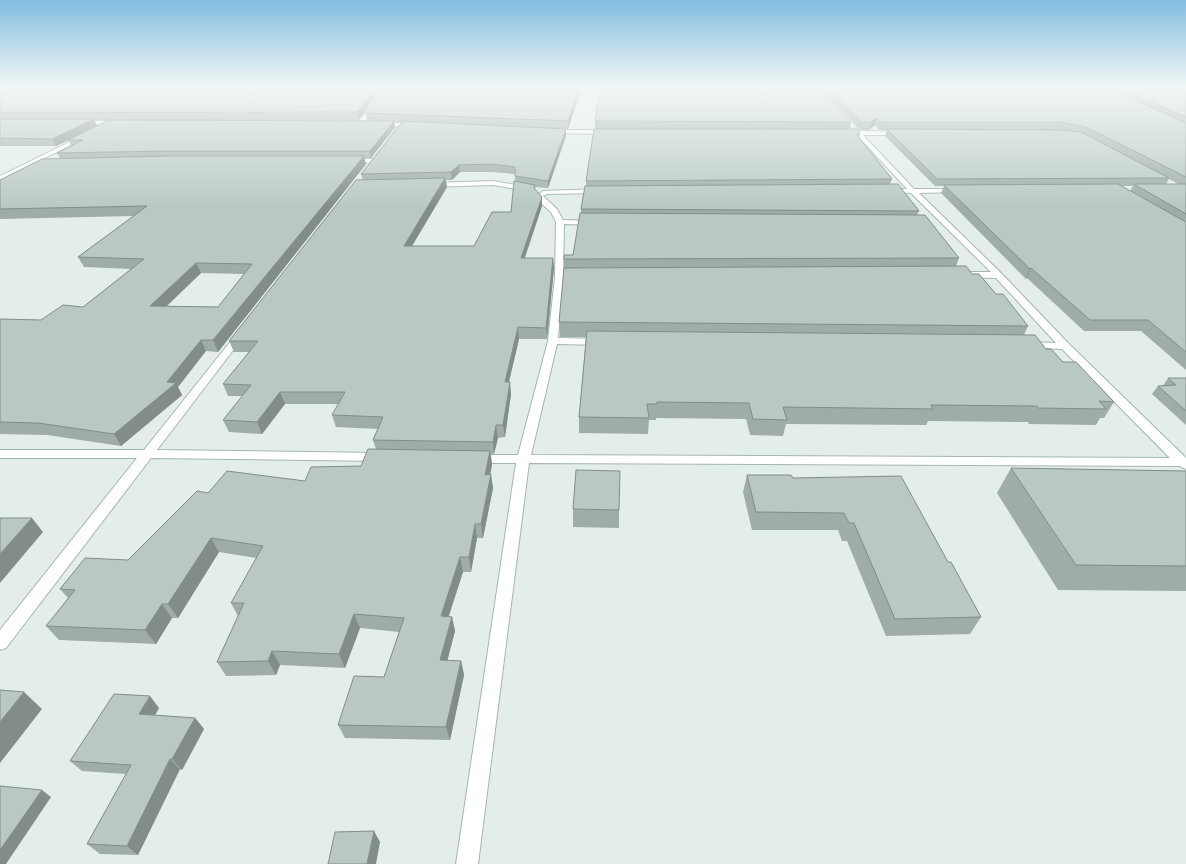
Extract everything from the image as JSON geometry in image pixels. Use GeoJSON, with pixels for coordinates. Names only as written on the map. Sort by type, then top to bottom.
{"type":"FeatureCollection","features":[{"type":"Feature","properties":{"kind":"street"},"geometry":{"type":"LineString","coordinates":[[98,130],[103,127]]}},
{"type":"Feature","properties":{"kind":"street"},"geometry":{"type":"LineString","coordinates":[[388,142],[403,127]]}},
{"type":"Feature","properties":{"kind":"street"},"geometry":{"type":"LineString","coordinates":[[852,127],[942,224],[998,275],[1065,346],[1185,463]]}},
{"type":"Feature","properties":{"kind":"street"},"geometry":{"type":"LineString","coordinates":[[539,131],[616,132]]}},
{"type":"Feature","properties":{"kind":"street"},"geometry":{"type":"LineString","coordinates":[[0,178],[91,133]]}},
{"type":"Feature","properties":{"kind":"street"},"geometry":{"type":"LineString","coordinates":[[835,133],[905,133]]}},
{"type":"Feature","properties":{"kind":"street"},"geometry":{"type":"LineString","coordinates":[[343,161],[376,158],[365,173]]}},
{"type":"Feature","properties":{"kind":"street"},"geometry":{"type":"LineString","coordinates":[[28,164],[44,164]]}},
{"type":"Feature","properties":{"kind":"street"},"geometry":{"type":"LineString","coordinates":[[421,185],[493,183],[545,192],[605,191]]}},
{"type":"Feature","properties":{"kind":"street"},"geometry":{"type":"LineString","coordinates":[[881,191],[968,190]]}},
{"type":"Feature","properties":{"kind":"street"},"geometry":{"type":"LineString","coordinates":[[467,864],[523,460],[553,342],[563,277],[560,222],[554,211],[539,199],[539,196],[545,192]]}},
{"type":"Feature","properties":{"kind":"street"},"geometry":{"type":"LineString","coordinates":[[560,222],[599,223]]}},
{"type":"Feature","properties":{"kind":"street"},"geometry":{"type":"LineString","coordinates":[[958,275],[998,275]]}},
{"type":"Feature","properties":{"kind":"street"},"geometry":{"type":"LineString","coordinates":[[0,643],[245,328]]}},
{"type":"Feature","properties":{"kind":"street"},"geometry":{"type":"LineString","coordinates":[[553,342],[616,342]]}},
{"type":"Feature","properties":{"kind":"street"},"geometry":{"type":"LineString","coordinates":[[1018,345],[1065,346]]}},
{"type":"Feature","properties":{"kind":"street"},"geometry":{"type":"LineString","coordinates":[[0,454],[148,454],[395,458]]}},
{"type":"Feature","properties":{"kind":"street"},"geometry":{"type":"LineString","coordinates":[[459,459],[1185,463]]}},
{"type":"Feature","properties":{"kind":"building"},"geometry":{"type":"Polygon","coordinates":[[[0,127],[77,127],[52,139],[0,138],[0,127]]]}},
{"type":"Feature","properties":{"kind":"building"},"geometry":{"type":"Polygon","coordinates":[[[94,127],[389,127],[370,151],[169,151],[57,153],[83,140],[68,140],[94,127]]]}},
{"type":"Feature","properties":{"kind":"building"},"geometry":{"type":"Polygon","coordinates":[[[398,127],[532,127],[566,129],[548,181],[515,176],[515,167],[491,164],[459,165],[451,172],[361,174],[398,127]]]}},
{"type":"Feature","properties":{"kind":"building"},"geometry":{"type":"Polygon","coordinates":[[[1087,127],[1186,127],[1186,177],[1087,127]]]}},
{"type":"Feature","properties":{"kind":"building"},"geometry":{"type":"Polygon","coordinates":[[[594,129],[857,129],[860,132],[857,135],[892,179],[586,181],[594,129]]]}},
{"type":"Feature","properties":{"kind":"building"},"geometry":{"type":"Polygon","coordinates":[[[887,129],[1061,130],[1081,132],[1169,178],[937,179],[887,129]]]}},
{"type":"Feature","properties":{"kind":"building"},"geometry":{"type":"Polygon","coordinates":[[[169,156],[364,156],[213,340],[201,340],[167,382],[176,383],[114,434],[38,423],[0,422],[0,319],[41,320],[63,305],[83,307],[144,259],[78,257],[147,206],[0,209],[0,180],[42,159],[169,156]],[[196,263],[150,306],[218,307],[252,264],[196,263]]]}},
{"type":"Feature","properties":{"kind":"building"},"geometry":{"type":"Polygon","coordinates":[[[445,178],[404,246],[474,246],[492,212],[511,212],[514,181],[535,185],[534,188],[542,197],[521,258],[553,258],[546,328],[518,327],[505,382],[510,382],[503,425],[496,425],[493,442],[373,440],[383,417],[332,415],[345,392],[280,392],[257,422],[223,420],[251,385],[223,384],[258,341],[229,341],[356,180],[445,178]]]}},
{"type":"Feature","properties":{"kind":"building"},"geometry":{"type":"Polygon","coordinates":[[[898,184],[919,211],[581,209],[585,186],[898,184]]]}},
{"type":"Feature","properties":{"kind":"building"},"geometry":{"type":"Polygon","coordinates":[[[1118,184],[1186,222],[1186,352],[1148,320],[1090,320],[1031,268],[1030,269],[944,185],[1118,184]]]}},
{"type":"Feature","properties":{"kind":"building"},"geometry":{"type":"Polygon","coordinates":[[[1134,184],[1186,184],[1186,214],[1134,184]]]}},
{"type":"Feature","properties":{"kind":"building"},"geometry":{"type":"Polygon","coordinates":[[[580,213],[925,215],[959,258],[564,259],[564,255],[573,255],[580,213]]]}},
{"type":"Feature","properties":{"kind":"building"},"geometry":{"type":"Polygon","coordinates":[[[966,266],[972,274],[979,274],[996,294],[1003,294],[1028,326],[559,322],[564,268],[966,266]]]}},
{"type":"Feature","properties":{"kind":"building"},"geometry":{"type":"Polygon","coordinates":[[[587,331],[1035,335],[1046,349],[1051,349],[1063,362],[1076,362],[1114,402],[1099,401],[1106,409],[1038,408],[1037,406],[931,405],[933,409],[783,407],[787,420],[753,419],[749,403],[657,402],[657,404],[647,404],[649,418],[579,417],[587,331]]]}},
{"type":"Feature","properties":{"kind":"building"},"geometry":{"type":"Polygon","coordinates":[[[1168,378],[1186,378],[1186,411],[1158,386],[1176,385],[1168,378]]]}},
{"type":"Feature","properties":{"kind":"building"},"geometry":{"type":"Polygon","coordinates":[[[368,449],[490,451],[485,475],[491,474],[481,524],[475,524],[469,557],[460,557],[441,616],[452,617],[440,660],[461,661],[446,727],[338,725],[354,676],[384,677],[404,618],[354,614],[339,654],[272,651],[268,661],[217,662],[244,603],[231,603],[263,546],[211,538],[168,604],[162,604],[145,630],[46,626],[75,590],[60,589],[85,558],[128,560],[197,491],[208,493],[227,471],[305,481],[311,467],[361,466],[368,449]]]}},
{"type":"Feature","properties":{"kind":"building"},"geometry":{"type":"Polygon","coordinates":[[[1011,468],[1186,471],[1186,566],[1076,565],[1011,468]]]}},
{"type":"Feature","properties":{"kind":"building"},"geometry":{"type":"Polygon","coordinates":[[[576,470],[620,471],[619,510],[573,509],[576,470]]]}},
{"type":"Feature","properties":{"kind":"building"},"geometry":{"type":"Polygon","coordinates":[[[747,475],[791,475],[793,478],[901,476],[948,562],[951,562],[981,617],[895,619],[854,523],[849,523],[844,513],[756,512],[747,475]]]}},
{"type":"Feature","properties":{"kind":"building"},"geometry":{"type":"Polygon","coordinates":[[[0,518],[32,518],[0,554],[0,518]]]}},
{"type":"Feature","properties":{"kind":"building"},"geometry":{"type":"Polygon","coordinates":[[[0,690],[24,692],[0,722],[0,690]]]}},
{"type":"Feature","properties":{"kind":"building"},"geometry":{"type":"Polygon","coordinates":[[[114,694],[150,696],[139,714],[195,718],[172,759],[170,759],[127,846],[87,844],[131,765],[70,761],[114,694]]]}},
{"type":"Feature","properties":{"kind":"building"},"geometry":{"type":"Polygon","coordinates":[[[0,786],[42,790],[0,850],[0,786]]]}},
{"type":"Feature","properties":{"kind":"building"},"geometry":{"type":"Polygon","coordinates":[[[374,831],[367,864],[328,864],[335,832],[374,831]]]}}]}
